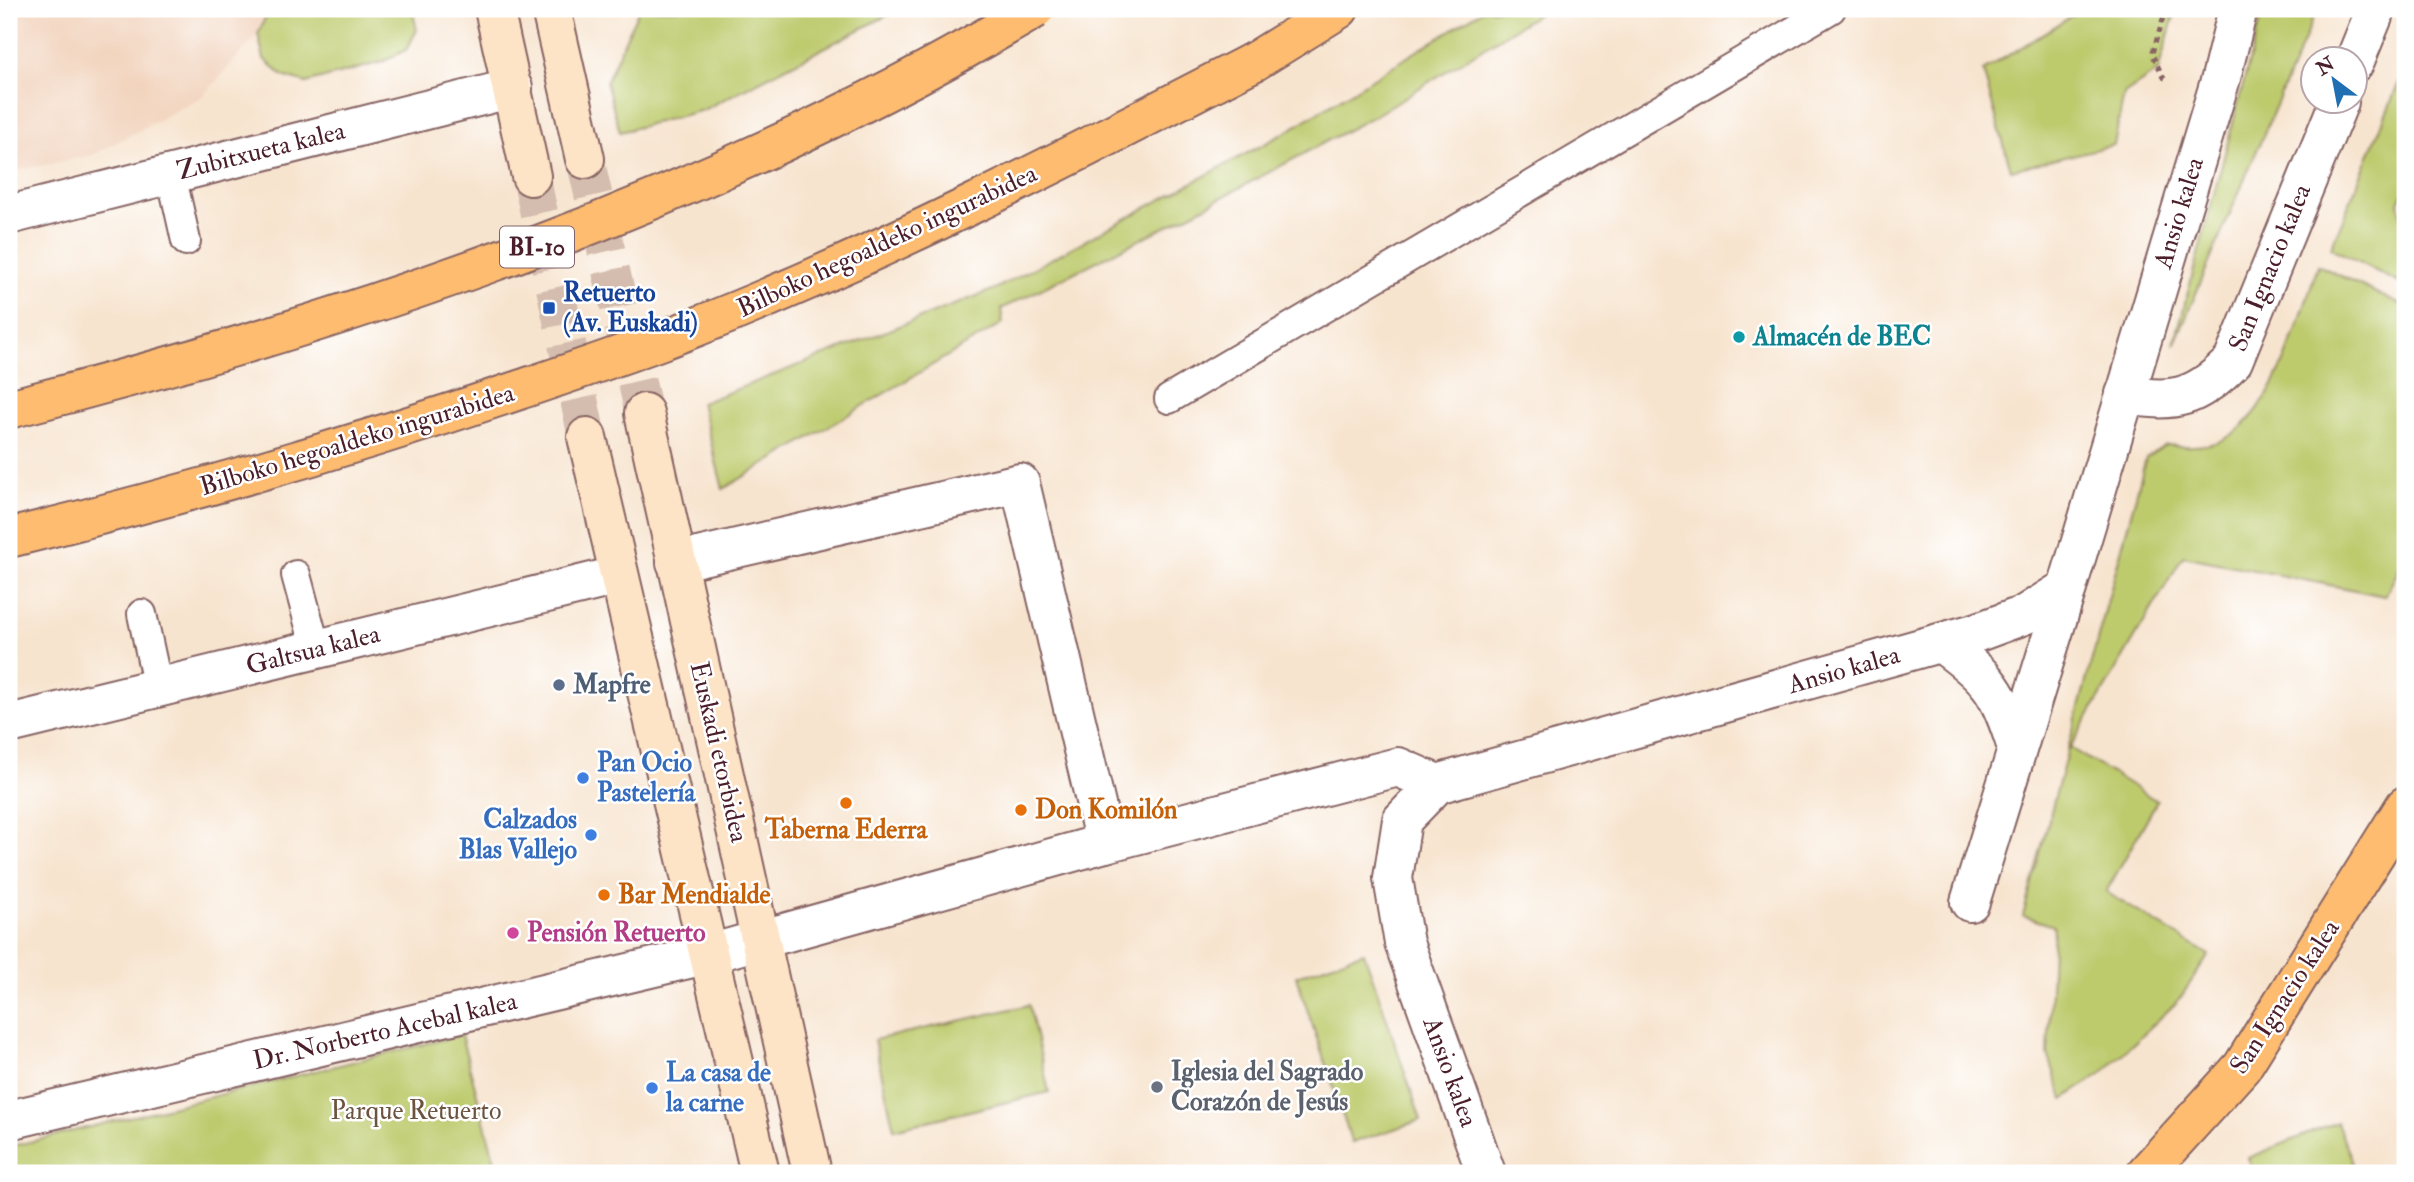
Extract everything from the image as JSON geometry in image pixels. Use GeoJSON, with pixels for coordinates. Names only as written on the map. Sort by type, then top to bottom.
{"type":"FeatureCollection","features":[{"type":"Feature","properties":{"kind":"main road","name":"BI-10"},"geometry":{"type":"LineString","coordinates":[[9,409],[305,327],[543,244],[747,161],[860,106],[1035,9]]}},
{"type":"Feature","properties":{"kind":"main road","name":"Bilboko hegoaldeko ingurabidea"},"geometry":{"type":"LineString","coordinates":[[9,538],[145,505],[306,459],[421,423],[697,327],[1058,163],[1255,61],[1339,9]]}},
{"type":"Feature","properties":{"kind":"main road","name":"San Ignacio kalea"},"geometry":{"type":"LineString","coordinates":[[2146,1173],[2242,1067],[2405,806]]}},
{"type":"Feature","properties":{"kind":"street"},"geometry":{"type":"LineString","coordinates":[[495,9],[531,176]]}},
{"type":"Feature","properties":{"kind":"street"},"geometry":{"type":"LineString","coordinates":[[551,9],[585,159]]}},
{"type":"Feature","properties":{"kind":"street","name":"Ansio kalea"},"geometry":{"type":"LineString","coordinates":[[1486,1173],[1404,943],[1393,878],[1402,820],[1437,784],[1941,643],[2024,615],[2067,588],[2221,78],[2238,9]]}},
{"type":"Feature","properties":{"kind":"street"},"geometry":{"type":"LineString","coordinates":[[2361,46],[2376,9]]}},
{"type":"Feature","properties":{"kind":"street","name":"Zubitxueta kalea"},"geometry":{"type":"LineString","coordinates":[[9,215],[513,89]]}},
{"type":"Feature","properties":{"kind":"street","name":"San Ignacio kalea"},"geometry":{"type":"LineString","coordinates":[[2125,394],[2155,401],[2188,396],[2212,383],[2233,361],[2333,116]]}},
{"type":"Feature","properties":{"kind":"street","name":"Euskadi etorbidea"},"geometry":{"type":"LineString","coordinates":[[644,413],[812,1173]]}},
{"type":"Feature","properties":{"kind":"street"},"geometry":{"type":"LineString","coordinates":[[587,437],[617,576],[760,1173]]}},
{"type":"Feature","properties":{"kind":"street"},"geometry":{"type":"LineString","coordinates":[[676,562],[1020,483],[1105,843]]}},
{"type":"Feature","properties":{"kind":"street","name":"Galtsua kalea"},"geometry":{"type":"LineString","coordinates":[[9,724],[617,576]]}},
{"type":"Feature","properties":{"kind":"street"},"geometry":{"type":"LineString","coordinates":[[1970,902],[2067,588]]}},
{"type":"Feature","properties":{"kind":"street"},"geometry":{"type":"LineString","coordinates":[[1941,643],[1980,671],[2004,709],[2017,748]]}},
{"type":"Feature","properties":{"kind":"street","name":"Dr. Norberto Acebal kalea"},"geometry":{"type":"LineString","coordinates":[[9,1120],[709,954],[1105,843],[1398,767],[1437,784]]}},
{"type":"Feature","properties":{"kind":"lane"},"geometry":{"type":"LineString","coordinates":[[1169,399],[1831,9]]}},
{"type":"Feature","properties":{"kind":"lane"},"geometry":{"type":"LineString","coordinates":[[171,174],[186,241]]}},
{"type":"Feature","properties":{"kind":"lane"},"geometry":{"type":"LineString","coordinates":[[296,575],[316,649]]}},
{"type":"Feature","properties":{"kind":"lane"},"geometry":{"type":"LineString","coordinates":[[142,614],[158,688]]}},
{"type":"Feature","properties":{"kind":"path"},"geometry":{"type":"LineString","coordinates":[[2164,78],[2152,54],[2166,9]]}},
{"type":"Feature","properties":{"kind":"shaded area"},"geometry":{"type":"Polygon","coordinates":[[[9,9],[269,9],[258,34],[203,96],[93,155],[9,172],[9,9]]]}},
{"type":"Feature","properties":{"kind":"green space"},"geometry":{"type":"Polygon","coordinates":[[[269,9],[412,9],[417,30],[406,50],[382,62],[306,83],[283,76],[264,59],[258,34],[269,9]]]}},
{"type":"Feature","properties":{"kind":"green space"},"geometry":{"type":"Polygon","coordinates":[[[639,9],[900,9],[703,110],[620,132],[606,82],[639,9]]]}},
{"type":"Feature","properties":{"kind":"green space"},"geometry":{"type":"Polygon","coordinates":[[[1485,9],[1546,9],[1376,115],[1191,214],[1001,309],[1003,323],[723,489],[701,403],[995,289],[1283,134],[1485,9]]]}},
{"type":"Feature","properties":{"kind":"green space"},"geometry":{"type":"Polygon","coordinates":[[[2083,9],[2176,9],[2158,71],[2124,94],[2114,145],[2011,170],[1983,71],[2083,9]]]}},
{"type":"Feature","properties":{"kind":"green space"},"geometry":{"type":"Polygon","coordinates":[[[2263,9],[2317,9],[2301,46],[2298,46],[2298,54],[2174,345],[2263,9]]]}},
{"type":"Feature","properties":{"kind":"green space"},"geometry":{"type":"Polygon","coordinates":[[[2405,68],[2405,192],[2399,202],[2405,253],[2399,283],[2331,248],[2405,68]]]}},
{"type":"Feature","properties":{"kind":"green space"},"geometry":{"type":"Polygon","coordinates":[[[2318,265],[2405,307],[2405,557],[2385,596],[2183,556],[2070,748],[2157,801],[2106,892],[2209,955],[2178,1001],[2101,1074],[2063,1099],[2048,1054],[2054,926],[2023,916],[2146,458],[2166,445],[2215,443],[2230,436],[2247,422],[2262,404],[2286,358],[2318,265]]]}},
{"type":"Feature","properties":{"kind":"green space"},"geometry":{"type":"Polygon","coordinates":[[[1364,952],[1421,1120],[1352,1143],[1296,976],[1364,952]]]}},
{"type":"Feature","properties":{"kind":"green space"},"geometry":{"type":"Polygon","coordinates":[[[1029,1005],[1049,1092],[894,1129],[874,1040],[1029,1005]]]}},
{"type":"Feature","properties":{"kind":"green space","name":"Parque Retuerto"},"geometry":{"type":"Polygon","coordinates":[[[461,1035],[498,1173],[9,1173],[9,1147],[461,1035]]]}},
{"type":"Feature","properties":{"kind":"green space"},"geometry":{"type":"Polygon","coordinates":[[[2337,1122],[2357,1173],[2254,1173],[2248,1158],[2337,1122]]]}},
{"type":"Feature","properties":{"kind":"tunnel"},"geometry":{"type":"LineString","coordinates":[[585,159],[644,413]]}},
{"type":"Feature","properties":{"kind":"tunnel"},"geometry":{"type":"LineString","coordinates":[[531,176],[587,437]]}},
{"type":"Feature","properties":{"kind":"place","name":"Retuerto (Av. Euskadi)"},"geometry":{"type":"Point","coordinates":[549,308]}},
{"type":"Feature","properties":{"kind":"place","name":"Almacén de BEC"},"geometry":{"type":"Point","coordinates":[1739,337]}},
{"type":"Feature","properties":{"kind":"place","name":"Mapfre"},"geometry":{"type":"Point","coordinates":[559,685]}},
{"type":"Feature","properties":{"kind":"place","name":"Pan Ocio Pastelería"},"geometry":{"type":"Point","coordinates":[583,778]}},
{"type":"Feature","properties":{"kind":"place","name":"Taberna Ederra"},"geometry":{"type":"Point","coordinates":[846,803]}},
{"type":"Feature","properties":{"kind":"place","name":"Don Komilón"},"geometry":{"type":"Point","coordinates":[1021,810]}},
{"type":"Feature","properties":{"kind":"place","name":"Calzados Blas Vallejo"},"geometry":{"type":"Point","coordinates":[591,835]}},
{"type":"Feature","properties":{"kind":"place","name":"Bar Mendialde"},"geometry":{"type":"Point","coordinates":[604,895]}},
{"type":"Feature","properties":{"kind":"place","name":"Pensión Retuerto"},"geometry":{"type":"Point","coordinates":[513,933]}},
{"type":"Feature","properties":{"kind":"place","name":"Iglesia del Sagrado Corazón de Jesús"},"geometry":{"type":"Point","coordinates":[1157,1087]}},
{"type":"Feature","properties":{"kind":"place","name":"La casa de la carne"},"geometry":{"type":"Point","coordinates":[652,1088]}}]}
